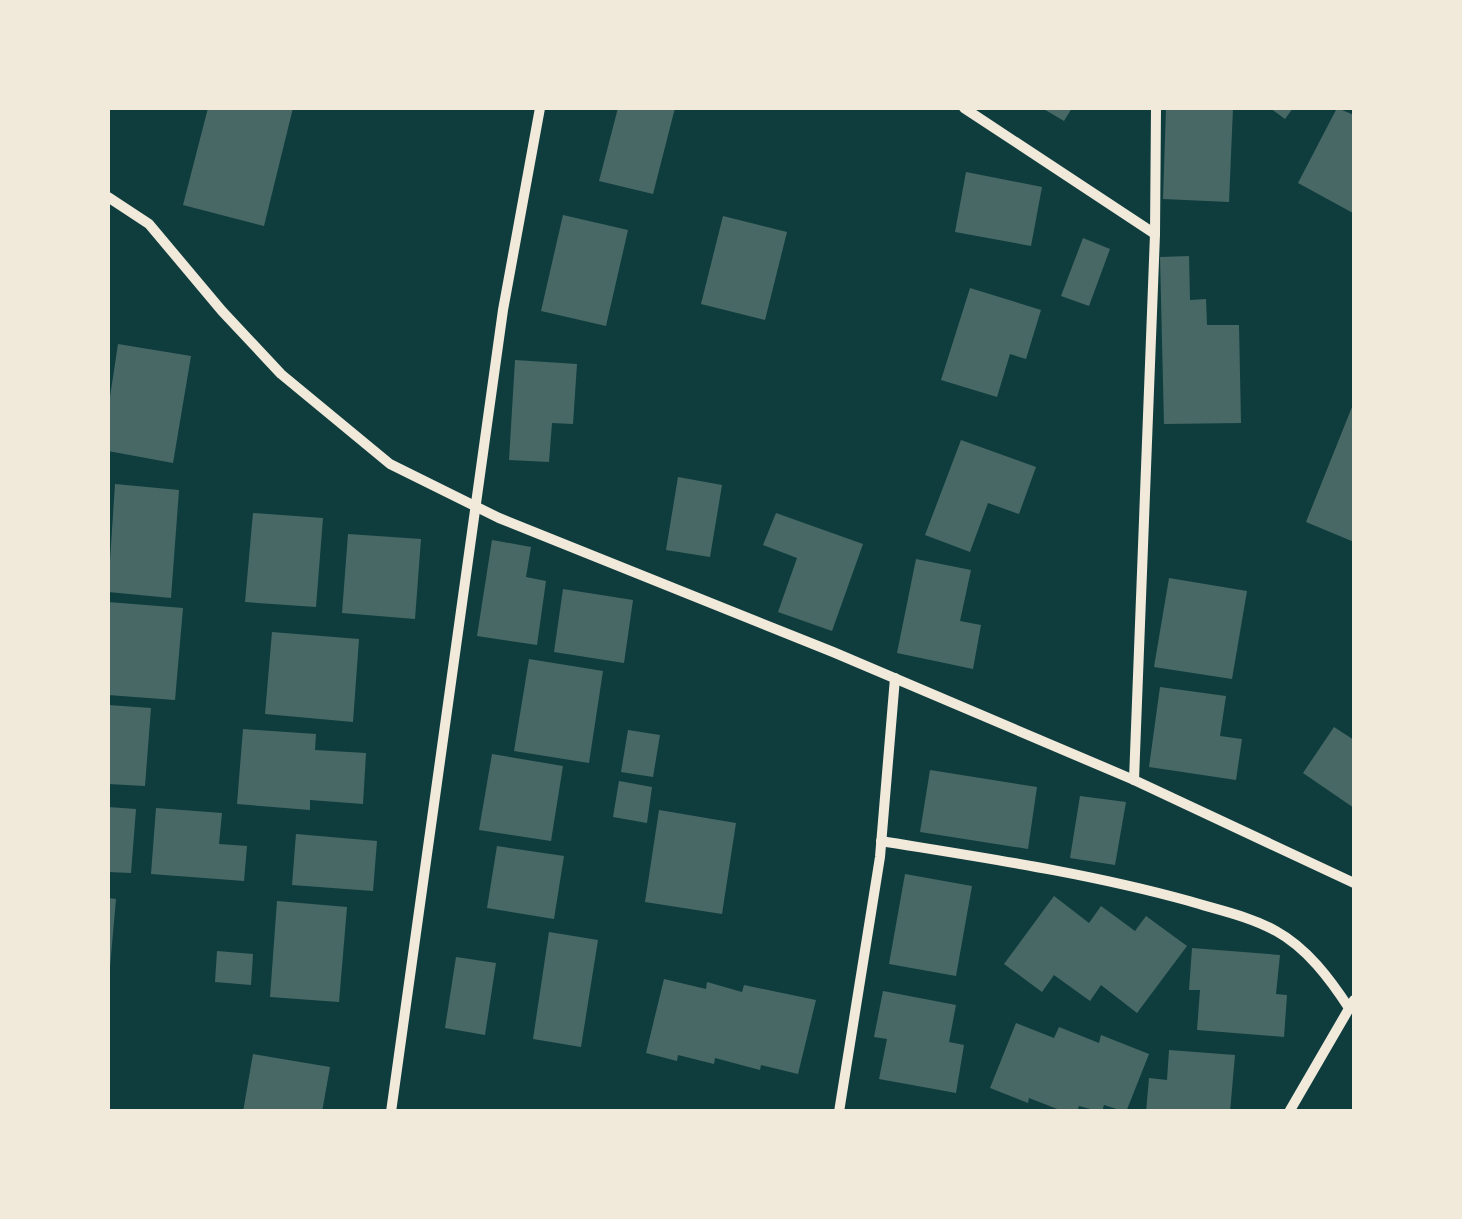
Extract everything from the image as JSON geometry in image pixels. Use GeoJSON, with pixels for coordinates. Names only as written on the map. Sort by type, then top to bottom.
{"type":"FeatureCollection","features":[{"type":"Feature","properties":{"kind":"street"},"geometry":{"type":"LineString","coordinates":[[391,1112],[503,310],[540,108]]}},
{"type":"Feature","properties":{"kind":"street"},"geometry":{"type":"LineString","coordinates":[[964,108],[1155,234]]}},
{"type":"Feature","properties":{"kind":"street"},"geometry":{"type":"LineString","coordinates":[[1134,780],[1155,234],[1156,108]]}},
{"type":"Feature","properties":{"kind":"street"},"geometry":{"type":"LineString","coordinates":[[108,197],[150,224],[281,374],[390,464],[476,508],[1134,780],[1354,883]]}},
{"type":"Feature","properties":{"kind":"street"},"geometry":{"type":"LineString","coordinates":[[839,1112],[881,841],[895,678]]}},
{"type":"Feature","properties":{"kind":"street"},"geometry":{"type":"LineString","coordinates":[[881,841],[1118,881],[1246,918],[1278,932],[1303,951],[1352,1004],[1289,1112]]}},
{"type":"Feature","properties":{"kind":"building"},"geometry":{"type":"Polygon","coordinates":[[[208,108],[293,108],[264,226],[183,205],[208,108]]]}},
{"type":"Feature","properties":{"kind":"building"},"geometry":{"type":"Polygon","coordinates":[[[618,108],[675,108],[653,194],[599,181],[618,108]]]}},
{"type":"Feature","properties":{"kind":"building"},"geometry":{"type":"Polygon","coordinates":[[[1042,108],[1072,108],[1064,121],[1042,108]]]}},
{"type":"Feature","properties":{"kind":"building"},"geometry":{"type":"Polygon","coordinates":[[[1166,108],[1233,108],[1229,202],[1163,199],[1166,108]]]}},
{"type":"Feature","properties":{"kind":"building"},"geometry":{"type":"Polygon","coordinates":[[[1270,108],[1293,108],[1285,119],[1270,108]]]}},
{"type":"Feature","properties":{"kind":"building"},"geometry":{"type":"Polygon","coordinates":[[[1337,108],[1354,115],[1353,213],[1298,183],[1337,108]]]}},
{"type":"Feature","properties":{"kind":"building"},"geometry":{"type":"Polygon","coordinates":[[[966,172],[1042,187],[1031,246],[955,232],[966,172]]]}},
{"type":"Feature","properties":{"kind":"building"},"geometry":{"type":"Polygon","coordinates":[[[563,215],[628,230],[606,326],[541,311],[563,215]]]}},
{"type":"Feature","properties":{"kind":"building"},"geometry":{"type":"Polygon","coordinates":[[[723,216],[787,232],[765,320],[701,304],[723,216]]]}},
{"type":"Feature","properties":{"kind":"building"},"geometry":{"type":"Polygon","coordinates":[[[1083,238],[1110,249],[1089,306],[1061,296],[1083,238]]]}},
{"type":"Feature","properties":{"kind":"building"},"geometry":{"type":"Polygon","coordinates":[[[1189,256],[1190,300],[1206,299],[1207,325],[1239,325],[1241,423],[1164,424],[1160,257],[1189,256]]]}},
{"type":"Feature","properties":{"kind":"building"},"geometry":{"type":"Polygon","coordinates":[[[970,288],[1041,310],[1026,359],[1010,354],[997,397],[941,380],[970,288]]]}},
{"type":"Feature","properties":{"kind":"building"},"geometry":{"type":"Polygon","coordinates":[[[118,344],[191,356],[173,463],[108,451],[108,410],[118,344]]]}},
{"type":"Feature","properties":{"kind":"building"},"geometry":{"type":"Polygon","coordinates":[[[515,360],[577,364],[573,424],[552,423],[549,462],[509,460],[515,360]]]}},
{"type":"Feature","properties":{"kind":"building"},"geometry":{"type":"Polygon","coordinates":[[[1354,402],[1354,542],[1306,522],[1354,402]]]}},
{"type":"Feature","properties":{"kind":"building"},"geometry":{"type":"Polygon","coordinates":[[[961,440],[1036,467],[1019,514],[988,503],[970,552],[925,535],[961,440]]]}},
{"type":"Feature","properties":{"kind":"building"},"geometry":{"type":"Polygon","coordinates":[[[678,477],[722,485],[710,557],[666,550],[678,477]]]}},
{"type":"Feature","properties":{"kind":"building"},"geometry":{"type":"Polygon","coordinates":[[[115,484],[179,490],[171,598],[108,592],[115,484]]]}},
{"type":"Feature","properties":{"kind":"building"},"geometry":{"type":"Polygon","coordinates":[[[253,513],[323,518],[316,607],[245,602],[253,513]]]}},
{"type":"Feature","properties":{"kind":"building"},"geometry":{"type":"Polygon","coordinates":[[[776,513],[863,544],[832,631],[778,612],[797,558],[763,545],[776,513]]]}},
{"type":"Feature","properties":{"kind":"building"},"geometry":{"type":"Polygon","coordinates":[[[348,534],[421,539],[415,619],[342,613],[348,534]]]}},
{"type":"Feature","properties":{"kind":"building"},"geometry":{"type":"Polygon","coordinates":[[[492,540],[531,547],[526,577],[546,581],[537,645],[477,636],[492,540]]]}},
{"type":"Feature","properties":{"kind":"building"},"geometry":{"type":"Polygon","coordinates":[[[916,559],[971,570],[960,621],[981,625],[973,669],[897,653],[916,559]]]}},
{"type":"Feature","properties":{"kind":"building"},"geometry":{"type":"Polygon","coordinates":[[[1169,578],[1247,591],[1232,679],[1154,667],[1169,578]]]}},
{"type":"Feature","properties":{"kind":"building"},"geometry":{"type":"Polygon","coordinates":[[[563,589],[633,600],[624,663],[554,652],[563,589]]]}},
{"type":"Feature","properties":{"kind":"building"},"geometry":{"type":"Polygon","coordinates":[[[108,602],[183,608],[175,700],[108,695],[108,602]]]}},
{"type":"Feature","properties":{"kind":"building"},"geometry":{"type":"Polygon","coordinates":[[[272,632],[359,639],[353,722],[265,714],[272,632]]]}},
{"type":"Feature","properties":{"kind":"building"},"geometry":{"type":"Polygon","coordinates":[[[529,659],[603,671],[589,763],[514,751],[529,659]]]}},
{"type":"Feature","properties":{"kind":"building"},"geometry":{"type":"Polygon","coordinates":[[[1160,687],[1226,696],[1220,736],[1242,739],[1236,780],[1149,767],[1160,687]]]}},
{"type":"Feature","properties":{"kind":"building"},"geometry":{"type":"Polygon","coordinates":[[[108,705],[151,708],[145,786],[108,784],[108,705]]]}},
{"type":"Feature","properties":{"kind":"building"},"geometry":{"type":"Polygon","coordinates":[[[1334,727],[1354,740],[1354,808],[1303,773],[1334,727]]]}},
{"type":"Feature","properties":{"kind":"building"},"geometry":{"type":"Polygon","coordinates":[[[243,729],[316,734],[315,750],[366,753],[363,804],[310,800],[310,810],[237,804],[243,729]]]}},
{"type":"Feature","properties":{"kind":"building"},"geometry":{"type":"Polygon","coordinates":[[[628,730],[660,735],[653,777],[621,772],[628,730]]]}},
{"type":"Feature","properties":{"kind":"building"},"geometry":{"type":"Polygon","coordinates":[[[492,754],[563,766],[551,841],[479,830],[492,754]]]}},
{"type":"Feature","properties":{"kind":"building"},"geometry":{"type":"Polygon","coordinates":[[[930,770],[1037,787],[1028,849],[920,832],[930,770]]]}},
{"type":"Feature","properties":{"kind":"building"},"geometry":{"type":"Polygon","coordinates":[[[619,781],[652,787],[647,823],[613,817],[619,781]]]}},
{"type":"Feature","properties":{"kind":"building"},"geometry":{"type":"Polygon","coordinates":[[[1080,796],[1126,802],[1115,865],[1070,858],[1080,796]]]}},
{"type":"Feature","properties":{"kind":"building"},"geometry":{"type":"Polygon","coordinates":[[[108,807],[136,809],[131,873],[108,872],[108,807]]]}},
{"type":"Feature","properties":{"kind":"building"},"geometry":{"type":"Polygon","coordinates":[[[156,808],[222,813],[219,844],[247,846],[244,881],[151,874],[156,808]]]}},
{"type":"Feature","properties":{"kind":"building"},"geometry":{"type":"Polygon","coordinates":[[[659,810],[736,823],[722,914],[645,902],[659,810]]]}},
{"type":"Feature","properties":{"kind":"building"},"geometry":{"type":"Polygon","coordinates":[[[296,834],[377,841],[373,891],[292,885],[296,834]]]}},
{"type":"Feature","properties":{"kind":"building"},"geometry":{"type":"Polygon","coordinates":[[[497,846],[564,856],[554,919],[487,908],[497,846]]]}},
{"type":"Feature","properties":{"kind":"building"},"geometry":{"type":"Polygon","coordinates":[[[905,874],[972,886],[956,976],[889,964],[905,874]]]}},
{"type":"Feature","properties":{"kind":"building"},"geometry":{"type":"Polygon","coordinates":[[[1054,896],[1089,923],[1101,906],[1135,931],[1146,916],[1187,946],[1137,1013],[1101,985],[1090,1001],[1054,975],[1042,992],[1004,964],[1054,896]]]}},
{"type":"Feature","properties":{"kind":"building"},"geometry":{"type":"Polygon","coordinates":[[[108,898],[116,899],[110,967],[108,967],[108,898]]]}},
{"type":"Feature","properties":{"kind":"building"},"geometry":{"type":"Polygon","coordinates":[[[277,901],[347,907],[339,1002],[270,997],[277,901]]]}},
{"type":"Feature","properties":{"kind":"building"},"geometry":{"type":"Polygon","coordinates":[[[549,932],[598,940],[581,1047],[533,1039],[549,932]]]}},
{"type":"Feature","properties":{"kind":"building"},"geometry":{"type":"Polygon","coordinates":[[[1192,948],[1280,955],[1276,994],[1287,995],[1284,1037],[1197,1030],[1200,990],[1189,990],[1192,948]]]}},
{"type":"Feature","properties":{"kind":"building"},"geometry":{"type":"Polygon","coordinates":[[[217,951],[253,954],[251,985],[215,982],[217,951]]]}},
{"type":"Feature","properties":{"kind":"building"},"geometry":{"type":"Polygon","coordinates":[[[456,957],[496,963],[485,1035],[445,1028],[456,957]]]}},
{"type":"Feature","properties":{"kind":"building"},"geometry":{"type":"Polygon","coordinates":[[[664,979],[706,989],[707,982],[742,992],[744,985],[816,1000],[798,1074],[761,1065],[760,1070],[715,1058],[714,1064],[678,1055],[677,1061],[646,1053],[664,979]]]}},
{"type":"Feature","properties":{"kind":"building"},"geometry":{"type":"Polygon","coordinates":[[[883,991],[956,1005],[949,1042],[964,1045],[956,1093],[879,1079],[887,1039],[874,1037],[883,991]]]}},
{"type":"Feature","properties":{"kind":"building"},"geometry":{"type":"Polygon","coordinates":[[[1016,1023],[1054,1038],[1059,1027],[1099,1043],[1101,1035],[1149,1054],[1126,1112],[1104,1105],[1102,1112],[1079,1106],[1077,1112],[1065,1112],[990,1088],[1016,1023]]]}},
{"type":"Feature","properties":{"kind":"building"},"geometry":{"type":"Polygon","coordinates":[[[1169,1050],[1235,1055],[1230,1112],[1146,1112],[1149,1078],[1167,1080],[1169,1050]]]}},
{"type":"Feature","properties":{"kind":"building"},"geometry":{"type":"Polygon","coordinates":[[[253,1054],[330,1067],[322,1112],[243,1112],[253,1054]]]}}]}
